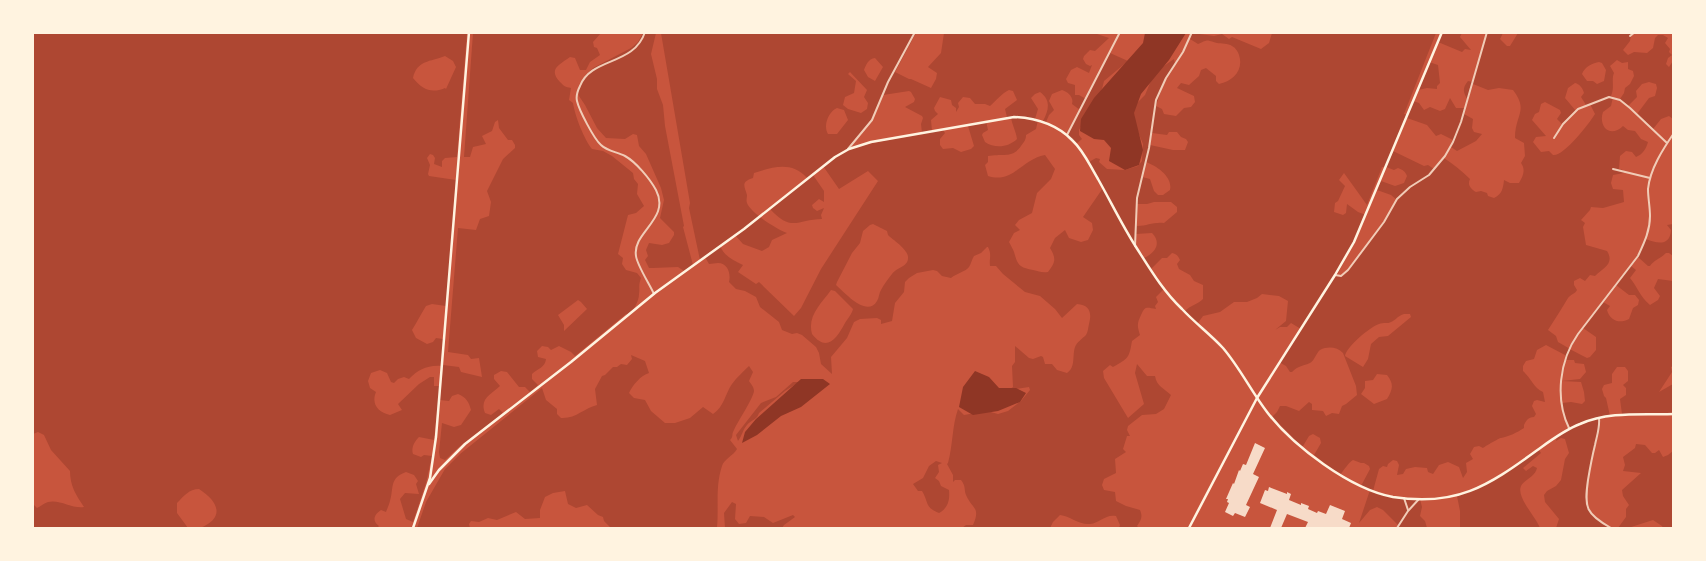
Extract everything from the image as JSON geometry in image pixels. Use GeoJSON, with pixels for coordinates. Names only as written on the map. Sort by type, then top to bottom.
{"type":"FeatureCollection","features":[{"type":"Feature","properties":{"kind":"main road"},"geometry":{"type":"LineString","coordinates":[[413,528],[428,485],[438,415],[469,32]]}},
{"type":"Feature","properties":{"kind":"main road"},"geometry":{"type":"LineString","coordinates":[[1189,528],[1257,398],[1336,274],[1361,227],[1442,32]]}},
{"type":"Feature","properties":{"kind":"main road"},"geometry":{"type":"LineString","coordinates":[[428,485],[439,470],[465,444],[572,361],[654,294],[744,229],[828,162],[847,150],[871,142],[1014,117],[1044,122],[1067,135],[1086,158],[1135,246],[1163,289],[1231,358],[1257,398],[1278,425],[1338,474],[1365,489],[1393,497],[1419,499],[1446,498],[1484,486],[1570,429],[1599,418],[1626,415],[1674,414]]}},
{"type":"Feature","properties":{"kind":"street"},"geometry":{"type":"LineString","coordinates":[[645,32],[643,40],[632,52],[602,65],[588,74],[580,86],[577,100],[593,134],[601,145],[636,164],[656,190],[659,200],[658,214],[639,242],[636,255],[654,294]]}},
{"type":"Feature","properties":{"kind":"street"},"geometry":{"type":"LineString","coordinates":[[847,150],[872,120],[885,88],[915,32]]}},
{"type":"Feature","properties":{"kind":"street"},"geometry":{"type":"LineString","coordinates":[[1067,135],[1120,32]]}},
{"type":"Feature","properties":{"kind":"street"},"geometry":{"type":"LineString","coordinates":[[1135,246],[1137,198],[1149,148],[1156,100],[1192,32]]}},
{"type":"Feature","properties":{"kind":"street"},"geometry":{"type":"LineString","coordinates":[[1336,274],[1341,276],[1348,270],[1384,222],[1397,199],[1410,187],[1429,175],[1445,156],[1461,122],[1487,32]]}},
{"type":"Feature","properties":{"kind":"street"},"geometry":{"type":"LineString","coordinates":[[1630,36],[1635,32]]}},
{"type":"Feature","properties":{"kind":"street"},"geometry":{"type":"LineString","coordinates":[[1554,138],[1563,124],[1578,109],[1609,96],[1620,100],[1630,108],[1667,143]]}},
{"type":"Feature","properties":{"kind":"street"},"geometry":{"type":"LineString","coordinates":[[1570,429],[1564,418],[1561,404],[1562,378],[1566,355],[1570,345],[1638,256],[1645,242],[1649,229],[1648,189],[1650,178],[1674,132]]}},
{"type":"Feature","properties":{"kind":"street"},"geometry":{"type":"LineString","coordinates":[[1613,169],[1650,178]]}},
{"type":"Feature","properties":{"kind":"street"},"geometry":{"type":"LineString","coordinates":[[1599,418],[1600,426],[1590,464],[1586,503],[1592,514],[1611,528]]}},
{"type":"Feature","properties":{"kind":"street"},"geometry":{"type":"LineString","coordinates":[[1404,498],[1408,511]]}},
{"type":"Feature","properties":{"kind":"street"},"geometry":{"type":"LineString","coordinates":[[1397,528],[1408,511],[1419,499]]}},
{"type":"Feature","properties":{"kind":"shaded area"},"geometry":{"type":"Polygon","coordinates":[[[1091,32],[1109,38],[1095,51],[1090,50],[1084,56],[1083,59],[1086,64],[1092,65],[1089,73],[1077,67],[1071,70],[1066,79],[1068,83],[1075,85],[1075,95],[1086,99],[1110,53],[1128,61],[1104,81],[1102,89],[1079,130],[1079,135],[1082,139],[1076,144],[1067,135],[1080,110],[1072,104],[1070,95],[1062,90],[1052,94],[1049,101],[1054,110],[1046,122],[1043,121],[1048,105],[1046,98],[1040,92],[1031,98],[1038,109],[1035,119],[1038,120],[1036,129],[1026,135],[1024,142],[1014,153],[988,156],[988,162],[985,165],[988,176],[997,178],[1011,174],[1037,157],[1045,155],[1055,169],[1051,179],[1037,193],[1032,213],[1019,220],[1015,225],[1020,230],[1014,233],[1009,242],[1020,265],[1044,272],[1048,272],[1054,263],[1054,257],[1050,248],[1055,238],[1065,230],[1069,238],[1081,242],[1088,240],[1093,230],[1092,223],[1083,217],[1103,188],[1089,162],[1096,158],[1100,159],[1099,162],[1107,169],[1125,170],[1138,166],[1142,161],[1143,144],[1136,127],[1133,107],[1145,95],[1158,70],[1174,59],[1175,64],[1164,82],[1156,106],[1162,109],[1164,114],[1176,116],[1184,108],[1191,107],[1195,102],[1194,96],[1177,88],[1181,83],[1189,85],[1199,76],[1201,70],[1206,68],[1216,76],[1216,81],[1219,84],[1224,83],[1239,70],[1240,60],[1235,48],[1229,44],[1208,40],[1198,44],[1190,39],[1192,33],[1214,36],[1222,34],[1229,39],[1232,37],[1261,49],[1269,43],[1272,33],[1436,33],[1404,114],[1407,115],[1413,101],[1419,103],[1424,110],[1430,107],[1440,111],[1445,109],[1450,98],[1456,108],[1466,108],[1464,114],[1473,119],[1472,128],[1474,132],[1482,134],[1476,141],[1457,151],[1451,147],[1453,140],[1441,134],[1436,136],[1427,125],[1407,118],[1393,151],[1434,169],[1444,158],[1470,179],[1469,185],[1473,190],[1487,193],[1488,196],[1494,198],[1502,191],[1504,180],[1510,183],[1519,183],[1524,171],[1521,163],[1525,156],[1524,143],[1515,138],[1521,108],[1518,97],[1513,90],[1499,88],[1488,90],[1473,84],[1468,100],[1464,93],[1464,88],[1468,81],[1473,82],[1487,33],[1503,33],[1500,39],[1507,46],[1510,46],[1518,33],[1635,33],[1631,35],[1630,41],[1623,50],[1628,55],[1634,52],[1647,53],[1653,48],[1655,38],[1658,35],[1668,38],[1665,43],[1672,55],[1668,58],[1666,64],[1669,67],[1673,61],[1673,119],[1669,116],[1661,119],[1653,129],[1637,114],[1649,98],[1655,96],[1656,84],[1649,82],[1642,84],[1636,91],[1637,97],[1628,106],[1620,99],[1634,76],[1633,71],[1628,69],[1628,62],[1622,63],[1617,60],[1610,66],[1614,73],[1611,96],[1613,97],[1611,106],[1603,112],[1602,122],[1604,126],[1610,131],[1614,131],[1623,126],[1628,130],[1635,131],[1641,139],[1648,142],[1644,151],[1636,157],[1632,152],[1626,151],[1620,156],[1619,169],[1623,170],[1624,173],[1613,175],[1611,183],[1613,189],[1623,190],[1624,202],[1603,208],[1591,207],[1581,220],[1585,223],[1583,227],[1586,245],[1607,251],[1610,259],[1609,263],[1595,276],[1590,275],[1585,281],[1580,278],[1574,281],[1577,290],[1568,298],[1548,330],[1556,336],[1558,342],[1587,358],[1590,357],[1596,350],[1596,337],[1583,328],[1603,302],[1610,306],[1607,310],[1610,317],[1619,321],[1629,319],[1633,308],[1638,305],[1639,300],[1635,295],[1629,295],[1616,285],[1631,266],[1636,270],[1630,278],[1650,305],[1658,300],[1660,296],[1654,288],[1658,279],[1673,281],[1673,366],[1671,367],[1672,372],[1659,392],[1673,384],[1673,413],[1622,414],[1620,399],[1626,395],[1626,388],[1623,385],[1628,381],[1628,371],[1625,367],[1617,367],[1612,374],[1612,383],[1604,385],[1602,389],[1610,416],[1600,419],[1599,432],[1591,462],[1587,500],[1589,508],[1595,517],[1612,528],[1556,528],[1559,519],[1545,502],[1544,495],[1561,480],[1565,459],[1569,453],[1565,439],[1561,438],[1556,441],[1557,437],[1570,428],[1565,418],[1562,403],[1582,404],[1585,401],[1581,382],[1562,381],[1580,379],[1586,372],[1584,364],[1575,363],[1574,360],[1566,360],[1565,355],[1546,345],[1537,350],[1534,359],[1526,361],[1523,366],[1523,371],[1537,388],[1543,392],[1545,402],[1534,401],[1532,406],[1536,414],[1526,421],[1524,428],[1498,439],[1483,448],[1479,446],[1474,447],[1470,454],[1473,459],[1466,463],[1467,472],[1463,478],[1459,467],[1448,462],[1439,465],[1433,474],[1428,472],[1427,468],[1415,467],[1406,469],[1403,474],[1397,475],[1399,465],[1397,461],[1393,460],[1387,467],[1383,466],[1379,469],[1373,491],[1392,496],[1420,499],[1422,507],[1420,516],[1425,521],[1427,528],[1397,528],[1399,526],[1383,510],[1377,507],[1370,510],[1359,523],[1370,490],[1361,486],[1370,469],[1369,466],[1353,460],[1340,475],[1314,455],[1321,443],[1320,438],[1313,434],[1301,446],[1272,417],[1280,406],[1286,406],[1299,411],[1309,402],[1312,404],[1312,410],[1323,411],[1326,416],[1332,413],[1339,414],[1342,406],[1357,395],[1356,386],[1343,353],[1335,348],[1320,350],[1310,363],[1290,372],[1286,366],[1279,362],[1301,329],[1291,323],[1287,327],[1280,327],[1275,330],[1286,321],[1288,301],[1279,296],[1262,294],[1247,302],[1234,302],[1220,312],[1203,316],[1198,323],[1185,311],[1203,299],[1203,285],[1194,281],[1190,275],[1179,269],[1177,264],[1180,260],[1177,255],[1172,253],[1167,258],[1162,258],[1151,269],[1164,289],[1156,297],[1158,302],[1155,306],[1156,309],[1148,308],[1144,310],[1138,323],[1140,335],[1132,341],[1127,357],[1122,362],[1113,367],[1110,365],[1103,371],[1104,378],[1128,418],[1144,404],[1135,373],[1137,364],[1147,376],[1155,376],[1159,385],[1171,395],[1164,409],[1156,414],[1142,415],[1128,426],[1127,430],[1130,436],[1127,436],[1123,449],[1126,452],[1115,459],[1116,473],[1104,479],[1102,485],[1104,490],[1115,492],[1116,501],[1140,510],[1141,518],[1137,526],[1139,528],[1119,528],[1120,525],[1116,516],[1109,516],[1094,523],[1086,524],[1060,515],[1050,528],[962,528],[966,525],[973,525],[976,511],[968,500],[963,482],[955,480],[953,482],[953,475],[947,464],[958,409],[964,415],[987,411],[998,414],[1008,411],[1021,401],[1030,390],[1029,387],[1009,390],[1013,387],[1012,366],[1015,362],[1015,346],[1029,358],[1033,359],[1041,356],[1045,364],[1052,364],[1057,370],[1067,373],[1070,371],[1073,365],[1076,345],[1087,333],[1090,316],[1089,310],[1085,306],[1077,304],[1062,318],[1040,296],[1025,292],[996,266],[990,266],[990,252],[987,247],[981,253],[974,256],[967,269],[951,278],[942,276],[933,270],[917,273],[909,278],[905,282],[904,292],[895,303],[892,321],[881,324],[881,320],[877,318],[860,319],[854,322],[847,338],[831,357],[832,374],[821,364],[816,347],[802,335],[782,330],[779,322],[760,307],[756,297],[736,289],[729,282],[729,272],[724,265],[721,263],[709,264],[705,257],[700,260],[689,208],[690,203],[661,33],[916,33],[895,72],[931,88],[937,73],[928,67],[941,53],[944,33],[1091,32]],[[875,58],[869,61],[864,70],[868,77],[875,81],[883,67],[875,58]],[[1602,63],[1592,64],[1582,74],[1587,81],[1593,81],[1597,84],[1604,81],[1606,70],[1602,63]],[[850,72],[848,74],[856,81],[854,93],[845,97],[843,105],[848,109],[861,113],[867,109],[868,103],[864,97],[867,90],[850,72]],[[1575,83],[1568,88],[1565,98],[1576,111],[1562,124],[1557,119],[1561,113],[1560,110],[1545,102],[1541,104],[1539,112],[1535,114],[1532,120],[1546,136],[1536,137],[1533,142],[1541,152],[1549,151],[1553,155],[1563,151],[1582,132],[1595,114],[1590,104],[1586,105],[1581,97],[1584,93],[1582,88],[1575,83]],[[1009,90],[990,106],[975,104],[970,98],[963,97],[958,103],[959,107],[956,112],[956,108],[952,105],[951,100],[940,97],[934,108],[938,114],[931,120],[932,131],[943,130],[945,133],[940,139],[940,145],[943,149],[953,148],[961,152],[971,149],[974,146],[968,126],[986,121],[988,130],[982,135],[985,142],[993,146],[1002,146],[1010,144],[1017,139],[1011,117],[1007,117],[1005,109],[1017,100],[1013,91],[1009,90]],[[911,92],[883,95],[872,120],[849,148],[922,133],[922,116],[905,107],[914,102],[915,99],[911,92]],[[837,108],[829,116],[826,123],[828,134],[837,134],[848,120],[844,110],[837,108]],[[1169,132],[1167,135],[1152,133],[1150,145],[1173,150],[1185,150],[1188,142],[1177,132],[1169,132]],[[1146,162],[1142,177],[1150,179],[1154,191],[1158,195],[1163,195],[1170,190],[1169,181],[1167,176],[1159,169],[1146,162]],[[823,166],[813,175],[824,191],[824,202],[819,199],[812,205],[817,211],[824,208],[821,215],[822,219],[795,223],[784,221],[770,209],[807,178],[789,167],[775,167],[754,173],[753,178],[744,184],[749,207],[764,220],[787,233],[772,240],[769,247],[762,251],[743,244],[735,235],[720,246],[727,256],[743,265],[738,272],[756,284],[759,282],[794,316],[801,308],[821,269],[878,181],[868,171],[839,189],[823,166]],[[1382,167],[1367,205],[1344,173],[1339,180],[1345,186],[1338,201],[1335,203],[1334,212],[1343,215],[1346,213],[1347,204],[1366,215],[1356,240],[1337,275],[1341,275],[1348,270],[1384,222],[1397,200],[1391,195],[1377,190],[1381,181],[1395,186],[1404,183],[1407,176],[1404,171],[1398,168],[1394,170],[1382,167]],[[1171,202],[1137,204],[1137,226],[1164,223],[1177,212],[1177,207],[1171,202]],[[873,224],[863,231],[860,243],[852,253],[836,285],[850,298],[862,306],[868,307],[873,306],[877,301],[880,291],[892,274],[908,261],[908,255],[888,235],[887,231],[873,224]],[[1152,233],[1136,234],[1135,245],[1144,258],[1154,251],[1157,244],[1157,240],[1152,233]],[[831,290],[819,305],[811,322],[812,334],[817,340],[827,343],[839,334],[853,309],[835,291],[831,290]],[[1404,314],[1393,321],[1381,323],[1370,329],[1349,348],[1345,356],[1363,367],[1368,359],[1371,344],[1379,337],[1388,336],[1411,317],[1410,314],[1404,314]],[[1377,374],[1373,380],[1365,381],[1365,388],[1361,394],[1374,404],[1387,399],[1391,389],[1391,381],[1387,375],[1377,374]]]}},
{"type":"Feature","properties":{"kind":"shaded area"},"geometry":{"type":"Polygon","coordinates":[[[33,33],[467,33],[457,157],[445,158],[442,161],[442,167],[434,164],[435,158],[433,155],[430,154],[427,158],[430,165],[429,176],[456,180],[446,306],[432,304],[426,306],[412,330],[416,338],[427,344],[433,342],[436,338],[443,339],[441,366],[427,367],[409,379],[404,377],[394,383],[391,382],[387,373],[380,370],[371,373],[368,381],[370,388],[376,392],[375,404],[379,410],[390,415],[402,410],[398,404],[419,384],[430,377],[434,377],[434,386],[440,386],[434,440],[419,437],[414,443],[412,452],[421,457],[424,455],[432,456],[426,483],[413,522],[406,519],[400,499],[405,493],[419,494],[416,484],[418,481],[414,475],[406,472],[397,477],[393,484],[386,512],[381,510],[376,515],[375,522],[379,526],[377,528],[200,528],[213,519],[216,509],[215,504],[206,494],[199,489],[195,489],[184,495],[177,503],[177,513],[188,528],[33,528],[32,503],[37,508],[52,501],[75,507],[84,507],[72,486],[70,471],[51,450],[44,435],[38,432],[33,434],[33,33]],[[445,56],[425,63],[418,68],[413,78],[427,89],[435,91],[446,89],[456,67],[453,61],[445,56]]]}},
{"type":"Feature","properties":{"kind":"shaded area"},"geometry":{"type":"Polygon","coordinates":[[[473,33],[601,33],[593,42],[600,55],[590,62],[586,70],[580,70],[575,58],[570,57],[556,68],[555,74],[566,87],[571,88],[569,100],[573,103],[580,127],[592,149],[603,151],[612,156],[633,173],[634,179],[638,184],[637,194],[644,206],[636,213],[628,215],[618,254],[623,258],[622,264],[626,270],[637,273],[641,278],[638,300],[634,309],[628,315],[626,314],[575,356],[559,346],[551,350],[548,347],[542,346],[537,351],[538,357],[546,359],[543,366],[532,374],[532,379],[538,385],[530,392],[525,387],[519,387],[507,372],[501,371],[494,375],[494,379],[500,386],[485,400],[485,413],[491,415],[499,409],[503,413],[445,460],[440,458],[439,452],[442,423],[454,427],[461,425],[471,410],[467,400],[458,394],[452,396],[449,401],[440,400],[443,365],[459,367],[461,372],[482,377],[479,358],[471,359],[468,355],[448,352],[458,228],[476,230],[480,219],[489,216],[491,202],[487,191],[503,159],[515,148],[515,145],[512,140],[508,140],[499,128],[498,120],[495,122],[492,131],[482,136],[486,144],[473,147],[470,157],[464,157],[473,33]],[[578,300],[558,315],[564,325],[564,331],[587,309],[578,300]]]}},
{"type":"Feature","properties":{"kind":"shaded area"},"geometry":{"type":"Polygon","coordinates":[[[643,33],[656,33],[651,54],[657,79],[657,89],[663,105],[683,227],[693,265],[684,271],[678,267],[649,268],[645,260],[648,256],[646,250],[649,243],[662,245],[669,243],[674,235],[674,232],[660,218],[664,200],[661,188],[646,154],[639,146],[637,135],[633,134],[625,139],[606,138],[597,128],[578,91],[585,76],[593,68],[631,48],[638,42],[643,33]]]}},
{"type":"Feature","properties":{"kind":"shaded area"},"geometry":{"type":"Polygon","coordinates":[[[1145,33],[1186,33],[1169,60],[1141,94],[1134,113],[1143,150],[1139,165],[1125,170],[1109,161],[1111,148],[1104,140],[1094,139],[1080,131],[1081,119],[1094,98],[1143,43],[1145,33]]]}},
{"type":"Feature","properties":{"kind":"shaded area"},"geometry":{"type":"Polygon","coordinates":[[[1442,33],[1462,33],[1460,37],[1471,50],[1465,49],[1462,52],[1438,42],[1442,33]]]}},
{"type":"Feature","properties":{"kind":"shaded area"},"geometry":{"type":"Polygon","coordinates":[[[1429,62],[1438,65],[1440,83],[1437,89],[1427,88],[1418,90],[1429,62]]]}},
{"type":"Feature","properties":{"kind":"shaded area"},"geometry":{"type":"Polygon","coordinates":[[[1673,224],[1673,256],[1666,253],[1648,266],[1638,257],[1646,239],[1659,243],[1666,241],[1671,230],[1667,225],[1673,224]]]}},
{"type":"Feature","properties":{"kind":"shaded area"},"geometry":{"type":"Polygon","coordinates":[[[631,355],[645,361],[649,373],[637,381],[629,393],[634,398],[645,400],[651,411],[665,423],[675,423],[690,418],[703,407],[713,414],[720,408],[732,384],[738,377],[749,366],[753,372],[749,381],[754,388],[753,395],[730,440],[737,449],[723,464],[720,474],[717,528],[610,527],[603,517],[587,505],[576,508],[568,504],[565,491],[553,493],[545,497],[540,510],[540,518],[525,519],[516,512],[497,520],[488,518],[479,522],[471,521],[469,524],[470,528],[417,528],[426,502],[445,469],[460,454],[542,388],[546,400],[557,409],[557,414],[561,418],[571,417],[597,405],[595,389],[602,376],[613,367],[621,364],[627,365],[632,359],[631,355]]]}},
{"type":"Feature","properties":{"kind":"shaded area"},"geometry":{"type":"Polygon","coordinates":[[[975,371],[989,377],[999,388],[1016,388],[1026,393],[1020,402],[998,411],[973,415],[959,407],[963,387],[975,371]]]}},
{"type":"Feature","properties":{"kind":"shaded area"},"geometry":{"type":"Polygon","coordinates":[[[801,379],[823,379],[830,384],[801,407],[781,416],[757,435],[742,443],[745,432],[756,419],[801,379]]]}},
{"type":"Feature","properties":{"kind":"shaded area"},"geometry":{"type":"Polygon","coordinates":[[[793,382],[799,382],[759,413],[746,427],[738,441],[736,435],[761,403],[776,397],[793,382]]]}},
{"type":"Feature","properties":{"kind":"shaded area"},"geometry":{"type":"Polygon","coordinates":[[[1636,444],[1645,445],[1652,453],[1659,450],[1663,457],[1673,451],[1673,528],[1663,528],[1653,520],[1628,528],[1618,528],[1626,517],[1626,509],[1629,505],[1623,496],[1622,490],[1641,473],[1623,471],[1625,465],[1623,457],[1635,448],[1636,444]]]}},
{"type":"Feature","properties":{"kind":"shaded area"},"geometry":{"type":"Polygon","coordinates":[[[1539,450],[1541,453],[1523,468],[1526,471],[1533,466],[1537,468],[1534,474],[1521,486],[1520,491],[1540,528],[1460,528],[1460,511],[1457,496],[1491,482],[1539,450]]]}},
{"type":"Feature","properties":{"kind":"shaded area"},"geometry":{"type":"Polygon","coordinates":[[[936,461],[942,463],[938,465],[939,472],[935,478],[941,486],[949,490],[949,500],[939,513],[931,509],[922,491],[918,491],[913,484],[923,478],[929,466],[936,461]]]}},
{"type":"Feature","properties":{"kind":"shaded area"},"geometry":{"type":"Polygon","coordinates":[[[732,502],[736,504],[735,519],[739,524],[746,523],[750,516],[764,517],[773,523],[793,515],[795,517],[782,528],[725,528],[724,513],[732,502]]]}},
{"type":"Feature","properties":{"kind":"building"},"geometry":{"type":"Polygon","coordinates":[[[1255,443],[1265,448],[1253,474],[1259,477],[1246,505],[1250,507],[1245,517],[1235,513],[1233,516],[1225,512],[1229,503],[1227,502],[1228,499],[1226,499],[1239,470],[1243,464],[1246,465],[1255,443]]]}},
{"type":"Feature","properties":{"kind":"building"},"geometry":{"type":"Polygon","coordinates":[[[1269,487],[1291,494],[1289,500],[1309,506],[1308,509],[1317,513],[1318,511],[1326,514],[1330,505],[1345,511],[1342,519],[1351,523],[1349,528],[1305,528],[1308,522],[1287,514],[1281,528],[1270,528],[1277,510],[1260,503],[1265,490],[1268,491],[1269,487]]]}}]}
